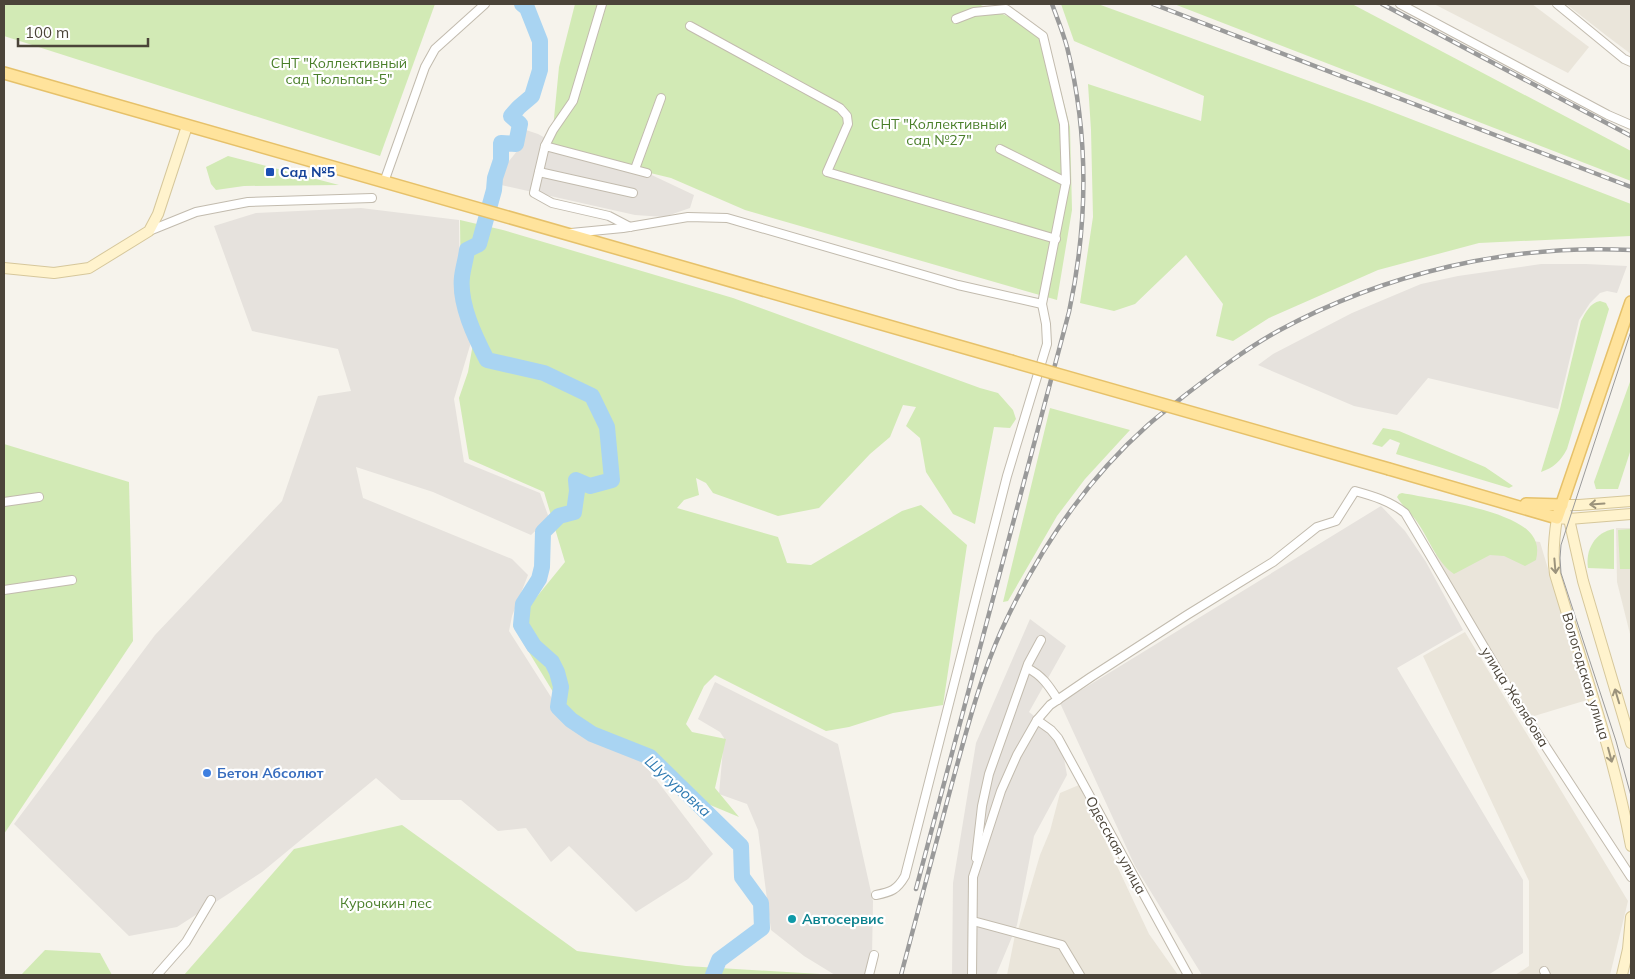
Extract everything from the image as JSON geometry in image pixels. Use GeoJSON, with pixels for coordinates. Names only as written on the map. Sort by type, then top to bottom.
{"type":"FeatureCollection","features":[{"type":"Feature","properties":{"kind":"main road"},"geometry":{"type":"LineString","coordinates":[[4,73],[1557,518],[1569,520],[1631,514]]}},
{"type":"Feature","properties":{"kind":"main road"},"geometry":{"type":"LineString","coordinates":[[4,268],[54,274],[88,268],[149,231],[158,214],[187,126]]}},
{"type":"Feature","properties":{"kind":"main road","name":"Вологодская улица"},"geometry":{"type":"LineString","coordinates":[[1631,302],[1557,518],[1554,536],[1555,574],[1605,736],[1624,808],[1631,846]]}},
{"type":"Feature","properties":{"kind":"main road"},"geometry":{"type":"LineString","coordinates":[[1512,504],[1580,505],[1631,501]]}},
{"type":"Feature","properties":{"kind":"main road","name":"Вологодская улица"},"geometry":{"type":"LineString","coordinates":[[1562,505],[1569,520],[1583,581],[1631,743]]}},
{"type":"Feature","properties":{"kind":"main road"},"geometry":{"type":"LineString","coordinates":[[1622,975],[1628,949],[1631,917]]}},
{"type":"Feature","properties":{"kind":"street"},"geometry":{"type":"LineString","coordinates":[[384,182],[425,67],[435,49],[485,4]]}},
{"type":"Feature","properties":{"kind":"street"},"geometry":{"type":"LineString","coordinates":[[602,4],[573,100],[545,146],[534,193],[552,203],[609,216],[630,227]]}},
{"type":"Feature","properties":{"kind":"street"},"geometry":{"type":"LineString","coordinates":[[1400,4],[1631,125]]}},
{"type":"Feature","properties":{"kind":"street"},"geometry":{"type":"LineString","coordinates":[[1558,4],[1624,59],[1631,62]]}},
{"type":"Feature","properties":{"kind":"street"},"geometry":{"type":"LineString","coordinates":[[876,895],[899,887],[905,876],[1007,476],[1047,344],[1042,304],[1066,182],[1064,124],[1043,36],[1006,9],[998,7],[974,12],[956,19]]}},
{"type":"Feature","properties":{"kind":"street"},"geometry":{"type":"LineString","coordinates":[[690,26],[840,108],[847,116],[848,124],[827,172],[1056,239]]}},
{"type":"Feature","properties":{"kind":"street"},"geometry":{"type":"LineString","coordinates":[[635,169],[661,98]]}},
{"type":"Feature","properties":{"kind":"street"},"geometry":{"type":"LineString","coordinates":[[545,146],[647,173]]}},
{"type":"Feature","properties":{"kind":"street"},"geometry":{"type":"LineString","coordinates":[[1000,149],[1066,182]]}},
{"type":"Feature","properties":{"kind":"street"},"geometry":{"type":"LineString","coordinates":[[539,172],[633,193]]}},
{"type":"Feature","properties":{"kind":"street"},"geometry":{"type":"LineString","coordinates":[[149,231],[196,212],[248,202],[372,198]]}},
{"type":"Feature","properties":{"kind":"street"},"geometry":{"type":"LineString","coordinates":[[565,233],[630,227],[688,217],[727,218],[958,285],[1042,304]]}},
{"type":"Feature","properties":{"kind":"street","name":"улица Желябова"},"geometry":{"type":"LineString","coordinates":[[1058,700],[1091,676],[1273,562],[1317,527],[1336,520],[1355,490],[1378,497],[1405,513],[1516,701],[1631,877]]}},
{"type":"Feature","properties":{"kind":"street"},"geometry":{"type":"LineString","coordinates":[[4,502],[39,497]]}},
{"type":"Feature","properties":{"kind":"street"},"geometry":{"type":"LineString","coordinates":[[4,590],[72,580]]}},
{"type":"Feature","properties":{"kind":"street"},"geometry":{"type":"LineString","coordinates":[[972,975],[973,877],[982,806],[989,774],[1027,668],[1041,640]]}},
{"type":"Feature","properties":{"kind":"street"},"geometry":{"type":"LineString","coordinates":[[973,877],[1001,792],[1016,755],[1037,720],[1050,705],[1058,700],[1044,679],[1036,672],[1027,668]]}},
{"type":"Feature","properties":{"kind":"street","name":"Одесская улица"},"geometry":{"type":"LineString","coordinates":[[1037,720],[1051,730],[1058,738],[1188,975]]}},
{"type":"Feature","properties":{"kind":"street"},"geometry":{"type":"LineString","coordinates":[[157,975],[186,942],[210,900]]}},
{"type":"Feature","properties":{"kind":"street"},"geometry":{"type":"LineString","coordinates":[[973,921],[1062,945],[1080,975]]}},
{"type":"Feature","properties":{"kind":"street"},"geometry":{"type":"LineString","coordinates":[[869,975],[874,955]]}},
{"type":"Feature","properties":{"kind":"shaded area"},"geometry":{"type":"Polygon","coordinates":[[[1434,4],[1532,4],[1589,47],[1568,73],[1434,4]]]}},
{"type":"Feature","properties":{"kind":"shaded area"},"geometry":{"type":"Polygon","coordinates":[[[1566,4],[1631,4],[1631,54],[1607,36],[1566,4]]]}},
{"type":"Feature","properties":{"kind":"shaded area"},"geometry":{"type":"Polygon","coordinates":[[[523,129],[538,134],[564,148],[639,169],[694,195],[690,208],[664,217],[635,215],[501,185],[505,166],[522,145],[523,129]]]}},
{"type":"Feature","properties":{"kind":"shaded area"},"geometry":{"type":"Polygon","coordinates":[[[361,208],[459,220],[460,305],[472,339],[454,399],[464,462],[540,493],[549,518],[531,535],[433,492],[356,467],[363,498],[512,559],[528,575],[512,616],[509,631],[551,697],[558,716],[587,740],[642,761],[713,854],[688,879],[636,912],[569,846],[551,862],[526,828],[498,831],[461,800],[401,800],[376,778],[262,872],[177,927],[129,936],[14,824],[155,635],[282,501],[318,396],[351,391],[338,349],[252,331],[214,226],[256,213],[361,208]]]}},
{"type":"Feature","properties":{"kind":"shaded area"},"geometry":{"type":"Polygon","coordinates":[[[1541,264],[1627,266],[1617,293],[1607,291],[1600,293],[1590,303],[1579,320],[1558,409],[1428,378],[1397,415],[1354,406],[1258,365],[1273,354],[1352,313],[1421,284],[1458,276],[1541,264]]]}},
{"type":"Feature","properties":{"kind":"shaded area"},"geometry":{"type":"Polygon","coordinates":[[[1381,506],[1405,531],[1426,562],[1463,630],[1397,668],[1523,880],[1523,953],[1488,975],[1202,975],[1135,866],[1060,703],[1381,506]]]}},
{"type":"Feature","properties":{"kind":"shaded area"},"geometry":{"type":"Polygon","coordinates":[[[1616,528],[1631,528],[1631,638],[1617,582],[1616,528]]]}},
{"type":"Feature","properties":{"kind":"shaded area"},"geometry":{"type":"Polygon","coordinates":[[[1492,536],[1540,542],[1587,700],[1531,717],[1434,555],[1492,536]]]}},
{"type":"Feature","properties":{"kind":"shaded area"},"geometry":{"type":"Polygon","coordinates":[[[1030,619],[1066,646],[1029,712],[1060,737],[1067,775],[1034,836],[1017,925],[996,975],[952,975],[953,883],[976,743],[1030,619]]]}},
{"type":"Feature","properties":{"kind":"shaded area"},"geometry":{"type":"Polygon","coordinates":[[[1465,632],[1628,901],[1610,975],[1515,975],[1529,966],[1529,881],[1423,656],[1465,632]]]}},
{"type":"Feature","properties":{"kind":"shaded area"},"geometry":{"type":"Polygon","coordinates":[[[715,682],[838,744],[873,901],[872,956],[866,975],[835,975],[804,956],[771,930],[758,830],[747,804],[719,794],[724,738],[720,732],[698,719],[715,682]]]}},
{"type":"Feature","properties":{"kind":"shaded area"},"geometry":{"type":"Polygon","coordinates":[[[1079,785],[1149,934],[1178,975],[1083,975],[1063,943],[1018,930],[1040,855],[1050,831],[1060,793],[1079,785]]]}},
{"type":"Feature","properties":{"kind":"shaded area"},"geometry":{"type":"Polygon","coordinates":[[[1015,935],[1060,948],[1077,975],[1007,975],[1015,935]]]}},
{"type":"Feature","properties":{"kind":"green space","name":"СНТ \"Коллективный сад Тюльпан-5\""},"geometry":{"type":"Polygon","coordinates":[[[4,4],[435,4],[380,156],[4,36],[4,4]]]}},
{"type":"Feature","properties":{"kind":"green space","name":"СНТ \"Коллективный сад №27\""},"geometry":{"type":"Polygon","coordinates":[[[575,4],[978,4],[1046,32],[1070,127],[1072,210],[1057,300],[745,210],[671,178],[551,149],[559,67],[575,4]]]}},
{"type":"Feature","properties":{"kind":"green space"},"geometry":{"type":"Polygon","coordinates":[[[1061,4],[1098,4],[1372,104],[1631,204],[1631,236],[1479,243],[1378,270],[1269,318],[1233,341],[1216,336],[1223,304],[1186,255],[1135,304],[1114,311],[1080,303],[1093,217],[1088,84],[1201,121],[1204,96],[1074,41],[1061,4]]]}},
{"type":"Feature","properties":{"kind":"green space"},"geometry":{"type":"Polygon","coordinates":[[[1174,4],[1352,4],[1631,151],[1631,181],[1174,4]]]}},
{"type":"Feature","properties":{"kind":"green space"},"geometry":{"type":"Polygon","coordinates":[[[228,156],[339,185],[244,186],[216,190],[211,184],[206,167],[228,156]]]}},
{"type":"Feature","properties":{"kind":"green space"},"geometry":{"type":"Polygon","coordinates":[[[460,220],[503,230],[733,298],[998,393],[1013,410],[1016,419],[1010,428],[994,427],[975,524],[953,514],[926,472],[920,438],[906,426],[916,407],[903,405],[890,437],[870,454],[819,508],[778,516],[713,493],[706,483],[696,478],[699,495],[684,500],[677,508],[778,537],[787,563],[811,565],[902,511],[921,505],[967,545],[943,705],[893,713],[849,727],[826,731],[715,675],[704,686],[686,724],[692,732],[726,739],[715,788],[739,817],[691,797],[642,746],[616,749],[564,710],[513,626],[565,562],[544,492],[469,459],[459,398],[468,372],[474,338],[461,302],[460,220]]]}},
{"type":"Feature","properties":{"kind":"green space"},"geometry":{"type":"Polygon","coordinates":[[[1600,301],[1606,303],[1609,309],[1567,449],[1556,464],[1541,472],[1560,409],[1581,321],[1591,306],[1600,301]]]}},
{"type":"Feature","properties":{"kind":"green space"},"geometry":{"type":"Polygon","coordinates":[[[1631,379],[1631,449],[1618,489],[1596,489],[1594,482],[1631,379]]]}},
{"type":"Feature","properties":{"kind":"green space"},"geometry":{"type":"Polygon","coordinates":[[[1050,408],[1130,430],[1085,479],[1057,516],[1008,601],[1003,602],[1050,408]]]}},
{"type":"Feature","properties":{"kind":"green space"},"geometry":{"type":"Polygon","coordinates":[[[1383,428],[1399,431],[1485,467],[1513,486],[1509,488],[1396,454],[1400,443],[1390,439],[1382,447],[1372,444],[1383,428]]]}},
{"type":"Feature","properties":{"kind":"green space"},"geometry":{"type":"Polygon","coordinates":[[[4,444],[129,482],[133,641],[4,834],[4,444]]]}},
{"type":"Feature","properties":{"kind":"green space"},"geometry":{"type":"Polygon","coordinates":[[[1402,493],[1452,502],[1491,512],[1523,526],[1535,541],[1537,547],[1536,560],[1525,566],[1504,556],[1490,555],[1454,574],[1442,563],[1420,526],[1397,497],[1402,493]]]}},
{"type":"Feature","properties":{"kind":"green space"},"geometry":{"type":"Polygon","coordinates":[[[1614,529],[1614,569],[1588,568],[1588,555],[1593,543],[1602,534],[1614,529]]]}},
{"type":"Feature","properties":{"kind":"green space"},"geometry":{"type":"Polygon","coordinates":[[[1631,529],[1631,569],[1620,569],[1618,530],[1631,529]]]}},
{"type":"Feature","properties":{"kind":"green space","name":"Курочкин лес"},"geometry":{"type":"Polygon","coordinates":[[[402,825],[577,951],[686,966],[822,975],[184,975],[294,849],[402,825]]]}},
{"type":"Feature","properties":{"kind":"green space"},"geometry":{"type":"Polygon","coordinates":[[[45,950],[100,953],[112,975],[21,975],[45,950]]]}},
{"type":"Feature","properties":{"kind":"waterway","name":"Шугуровка"},"geometry":{"type":"LineString","coordinates":[[522,4],[527,8],[540,41],[540,70],[532,96],[511,116],[520,124],[516,144],[501,143],[501,160],[479,244],[467,250],[462,277],[465,309],[487,360],[544,373],[592,396],[607,427],[612,480],[590,486],[576,480],[577,491],[574,512],[559,516],[543,532],[542,567],[539,579],[523,604],[521,625],[534,646],[552,662],[557,672],[561,687],[558,707],[571,720],[592,734],[650,757],[741,846],[742,877],[761,903],[762,928],[719,960],[713,975]]}},
{"type":"Feature","properties":{"kind":"tram line"},"geometry":{"type":"LineString","coordinates":[[1631,331],[1561,545],[1560,558],[1561,573],[1616,741],[1631,796]]}},
{"type":"Feature","properties":{"kind":"railway"},"geometry":{"type":"LineString","coordinates":[[916,889],[1069,312],[1075,279],[1083,213],[1082,146],[1074,80],[1065,41],[1052,4]]}},
{"type":"Feature","properties":{"kind":"railway"},"geometry":{"type":"LineString","coordinates":[[1153,4],[1631,187]]}},
{"type":"Feature","properties":{"kind":"railway"},"geometry":{"type":"LineString","coordinates":[[1382,4],[1631,136]]}},
{"type":"Feature","properties":{"kind":"railway"},"geometry":{"type":"LineString","coordinates":[[901,975],[968,727],[980,687],[1002,629],[1031,573],[1065,519],[1104,469],[1125,446],[1152,421],[1218,370],[1253,346],[1278,331],[1361,293],[1449,266],[1494,258],[1585,249],[1631,250]]}},
{"type":"Feature","properties":{"kind":"place","name":"Сад №5"},"geometry":{"type":"Point","coordinates":[270,172]}},
{"type":"Feature","properties":{"kind":"place","name":"Бетон Абсолют"},"geometry":{"type":"Point","coordinates":[207,773]}},
{"type":"Feature","properties":{"kind":"place","name":"Автосервис"},"geometry":{"type":"Point","coordinates":[792,919]}}]}
